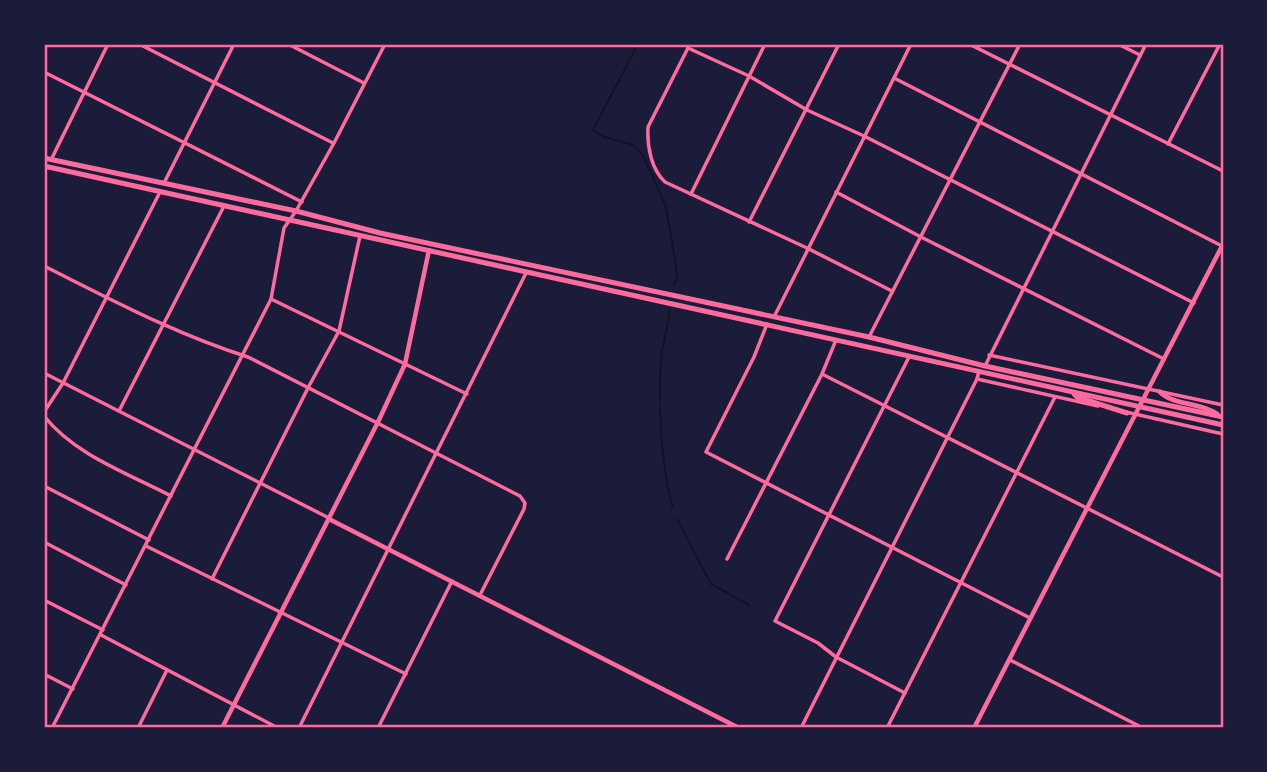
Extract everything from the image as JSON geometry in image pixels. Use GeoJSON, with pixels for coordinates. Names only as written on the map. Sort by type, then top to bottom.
{"type":"FeatureCollection","features":[{"type":"Feature","properties":{"kind":"main road"},"geometry":{"type":"LineString","coordinates":[[44,158],[296,211],[388,235],[869,337],[985,366],[1221,416]]}},
{"type":"Feature","properties":{"kind":"main road"},"geometry":{"type":"LineString","coordinates":[[46,166],[1223,425]]}},
{"type":"Feature","properties":{"kind":"main road"},"geometry":{"type":"LineString","coordinates":[[1071,392],[1077,397],[1126,412]]}},
{"type":"Feature","properties":{"kind":"main road"},"geometry":{"type":"LineString","coordinates":[[1160,392],[1167,398],[1210,410],[1221,416]]}},
{"type":"Feature","properties":{"kind":"street"},"geometry":{"type":"LineString","coordinates":[[44,174],[108,44]]}},
{"type":"Feature","properties":{"kind":"street"},"geometry":{"type":"LineString","coordinates":[[139,44],[334,143]]}},
{"type":"Feature","properties":{"kind":"street"},"geometry":{"type":"LineString","coordinates":[[164,184],[234,44]]}},
{"type":"Feature","properties":{"kind":"street"},"geometry":{"type":"LineString","coordinates":[[288,44],[364,83]]}},
{"type":"Feature","properties":{"kind":"street"},"geometry":{"type":"LineString","coordinates":[[52,728],[271,299],[284,228],[302,202],[385,44]]}},
{"type":"Feature","properties":{"kind":"street"},"geometry":{"type":"LineString","coordinates":[[691,194],[765,44]]}},
{"type":"Feature","properties":{"kind":"street"},"geometry":{"type":"LineString","coordinates":[[749,222],[839,44]]}},
{"type":"Feature","properties":{"kind":"street"},"geometry":{"type":"LineString","coordinates":[[774,317],[911,44]]}},
{"type":"Feature","properties":{"kind":"street"},"geometry":{"type":"LineString","coordinates":[[969,44],[1223,171]]}},
{"type":"Feature","properties":{"kind":"street"},"geometry":{"type":"LineString","coordinates":[[869,337],[1020,44]]}},
{"type":"Feature","properties":{"kind":"street"},"geometry":{"type":"LineString","coordinates":[[1118,44],[1140,55]]}},
{"type":"Feature","properties":{"kind":"street"},"geometry":{"type":"LineString","coordinates":[[985,366],[1112,117],[1146,44]]}},
{"type":"Feature","properties":{"kind":"street"},"geometry":{"type":"LineString","coordinates":[[1168,144],[1220,44]]}},
{"type":"Feature","properties":{"kind":"street"},"geometry":{"type":"LineString","coordinates":[[892,291],[665,182],[658,176],[653,164],[648,127],[689,46],[749,76],[807,110],[864,136],[1194,303]]}},
{"type":"Feature","properties":{"kind":"street"},"geometry":{"type":"LineString","coordinates":[[44,72],[302,202]]}},
{"type":"Feature","properties":{"kind":"street"},"geometry":{"type":"LineString","coordinates":[[894,78],[1223,245],[974,728]]}},
{"type":"Feature","properties":{"kind":"street"},"geometry":{"type":"LineString","coordinates":[[160,192],[63,383],[44,414],[52,426],[80,450],[171,496]]}},
{"type":"Feature","properties":{"kind":"street"},"geometry":{"type":"LineString","coordinates":[[836,192],[1164,359]]}},
{"type":"Feature","properties":{"kind":"street"},"geometry":{"type":"LineString","coordinates":[[119,411],[224,206]]}},
{"type":"Feature","properties":{"kind":"street"},"geometry":{"type":"LineString","coordinates":[[212,579],[339,331],[360,236]]}},
{"type":"Feature","properties":{"kind":"street"},"geometry":{"type":"LineString","coordinates":[[222,728],[405,364],[429,250]]}},
{"type":"Feature","properties":{"kind":"street"},"geometry":{"type":"LineString","coordinates":[[44,266],[106,298],[309,386],[520,496],[525,503],[524,509],[480,595]]}},
{"type":"Feature","properties":{"kind":"street"},"geometry":{"type":"LineString","coordinates":[[299,728],[526,272]]}},
{"type":"Feature","properties":{"kind":"street"},"geometry":{"type":"LineString","coordinates":[[271,299],[467,394]]}},
{"type":"Feature","properties":{"kind":"street"},"geometry":{"type":"LineString","coordinates":[[767,324],[754,357],[706,452],[1032,619]]}},
{"type":"Feature","properties":{"kind":"street"},"geometry":{"type":"LineString","coordinates":[[727,559],[822,374],[836,340]]}},
{"type":"Feature","properties":{"kind":"street"},"geometry":{"type":"LineString","coordinates":[[905,693],[775,621],[910,355]]}},
{"type":"Feature","properties":{"kind":"street"},"geometry":{"type":"LineString","coordinates":[[989,355],[1223,405]]}},
{"type":"Feature","properties":{"kind":"street"},"geometry":{"type":"LineString","coordinates":[[801,728],[979,371]]}},
{"type":"Feature","properties":{"kind":"street"},"geometry":{"type":"LineString","coordinates":[[44,373],[389,548],[729,726],[739,728]]}},
{"type":"Feature","properties":{"kind":"street"},"geometry":{"type":"LineString","coordinates":[[822,374],[1223,577]]}},
{"type":"Feature","properties":{"kind":"street"},"geometry":{"type":"LineString","coordinates":[[977,379],[1223,434]]}},
{"type":"Feature","properties":{"kind":"street"},"geometry":{"type":"LineString","coordinates":[[887,728],[1055,397]]}},
{"type":"Feature","properties":{"kind":"street"},"geometry":{"type":"LineString","coordinates":[[44,486],[149,540]]}},
{"type":"Feature","properties":{"kind":"street"},"geometry":{"type":"LineString","coordinates":[[44,542],[126,585]]}},
{"type":"Feature","properties":{"kind":"street"},"geometry":{"type":"LineString","coordinates":[[146,546],[406,674]]}},
{"type":"Feature","properties":{"kind":"street"},"geometry":{"type":"LineString","coordinates":[[378,728],[452,581]]}},
{"type":"Feature","properties":{"kind":"street"},"geometry":{"type":"LineString","coordinates":[[44,600],[167,670],[278,728]]}},
{"type":"Feature","properties":{"kind":"street"},"geometry":{"type":"LineString","coordinates":[[1010,660],[1143,728]]}},
{"type":"Feature","properties":{"kind":"street"},"geometry":{"type":"LineString","coordinates":[[138,728],[167,670]]}},
{"type":"Feature","properties":{"kind":"street"},"geometry":{"type":"LineString","coordinates":[[44,674],[73,689]]}},
{"type":"Feature","properties":{"kind":"waterway"},"geometry":{"type":"LineString","coordinates":[[638,44],[593,130],[604,137],[633,145],[644,157],[666,207],[676,266],[677,278],[674,285]]}},
{"type":"Feature","properties":{"kind":"waterway"},"geometry":{"type":"LineString","coordinates":[[670,309],[662,351],[660,408],[663,452],[673,508]]}},
{"type":"Feature","properties":{"kind":"waterway"},"geometry":{"type":"LineString","coordinates":[[677,519],[711,584],[749,605]]}}]}
